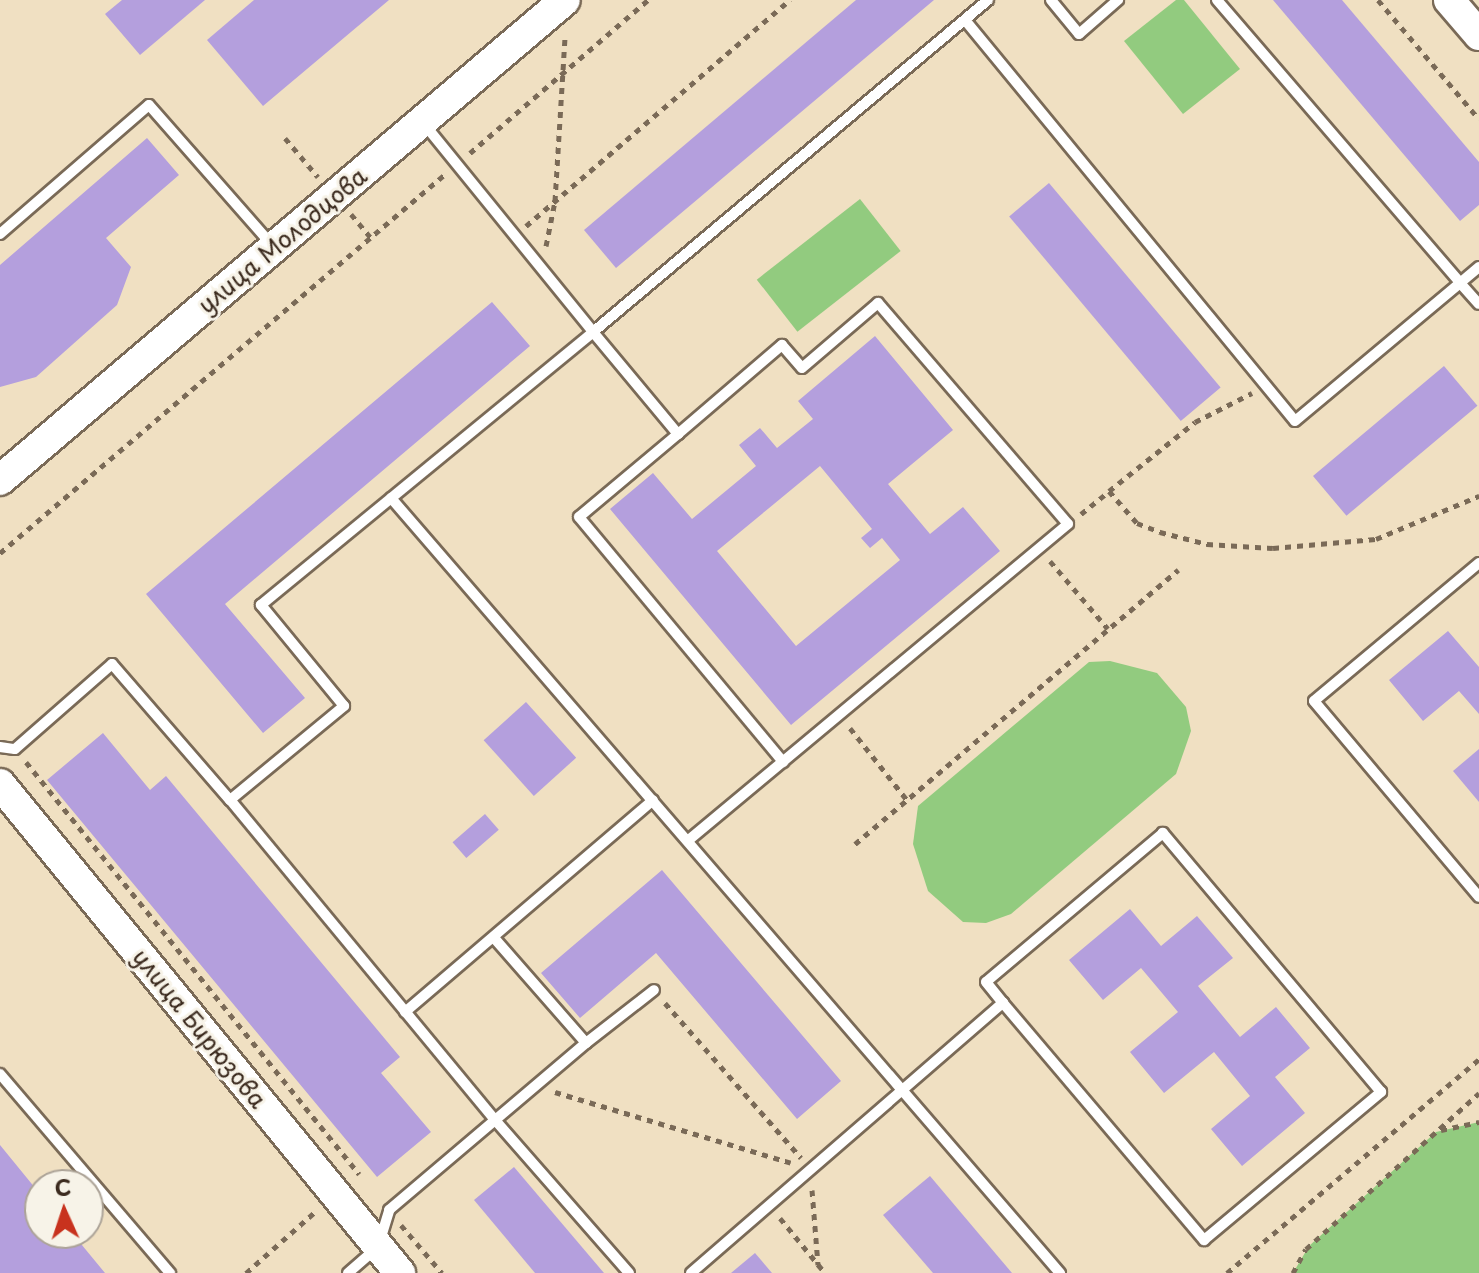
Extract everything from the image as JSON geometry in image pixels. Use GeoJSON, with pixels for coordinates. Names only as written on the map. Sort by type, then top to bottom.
{"type":"FeatureCollection","features":[{"type":"Feature","properties":{"kind":"street","name":"улица Молодцова"},"geometry":{"type":"LineString","coordinates":[[0,480],[565,0]]}},
{"type":"Feature","properties":{"kind":"street"},"geometry":{"type":"LineString","coordinates":[[1449,0],[1479,35]]}},
{"type":"Feature","properties":{"kind":"street","name":"улица Бирюзова"},"geometry":{"type":"LineString","coordinates":[[0,784],[400,1273]]}},
{"type":"Feature","properties":{"kind":"lane"},"geometry":{"type":"LineString","coordinates":[[230,800],[344,706],[261,605],[593,332],[988,0]]}},
{"type":"Feature","properties":{"kind":"lane"},"geometry":{"type":"LineString","coordinates":[[1051,0],[1079,34],[1118,0]]}},
{"type":"Feature","properties":{"kind":"lane"},"geometry":{"type":"LineString","coordinates":[[1217,0],[1479,304]]}},
{"type":"Feature","properties":{"kind":"lane"},"geometry":{"type":"LineString","coordinates":[[965,20],[1295,421],[1479,267]]}},
{"type":"Feature","properties":{"kind":"lane"},"geometry":{"type":"LineString","coordinates":[[0,234],[149,105],[274,247]]}},
{"type":"Feature","properties":{"kind":"lane"},"geometry":{"type":"LineString","coordinates":[[422,121],[678,434]]}},
{"type":"Feature","properties":{"kind":"lane"},"geometry":{"type":"LineString","coordinates":[[690,839],[783,762],[1068,524],[878,303],[802,368],[782,345],[579,517],[783,762]]}},
{"type":"Feature","properties":{"kind":"lane"},"geometry":{"type":"LineString","coordinates":[[391,498],[690,839],[1060,1273]]}},
{"type":"Feature","properties":{"kind":"lane"},"geometry":{"type":"LineString","coordinates":[[1479,563],[1314,701],[1479,897]]}},
{"type":"Feature","properties":{"kind":"lane"},"geometry":{"type":"LineString","coordinates":[[0,747],[15,749],[112,664],[230,800],[495,1120],[629,1273]]}},
{"type":"Feature","properties":{"kind":"lane"},"geometry":{"type":"LineString","coordinates":[[405,1012],[495,939],[653,800]]}},
{"type":"Feature","properties":{"kind":"lane"},"geometry":{"type":"LineString","coordinates":[[1163,833],[1381,1092],[1204,1240],[1003,1003],[986,982],[1163,833]]}},
{"type":"Feature","properties":{"kind":"lane"},"geometry":{"type":"LineString","coordinates":[[495,939],[586,1043]]}},
{"type":"Feature","properties":{"kind":"lane"},"geometry":{"type":"LineString","coordinates":[[348,1273],[378,1247],[389,1210],[586,1043],[654,990]]}},
{"type":"Feature","properties":{"kind":"lane"},"geometry":{"type":"LineString","coordinates":[[691,1273],[1003,1003]]}},
{"type":"Feature","properties":{"kind":"lane"},"geometry":{"type":"LineString","coordinates":[[0,1074],[170,1273]]}},
{"type":"Feature","properties":{"kind":"path"},"geometry":{"type":"LineString","coordinates":[[0,553],[648,0]]}},
{"type":"Feature","properties":{"kind":"path"},"geometry":{"type":"LineString","coordinates":[[516,234],[790,0]]}},
{"type":"Feature","properties":{"kind":"path"},"geometry":{"type":"LineString","coordinates":[[1378,0],[1479,119]]}},
{"type":"Feature","properties":{"kind":"path"},"geometry":{"type":"LineString","coordinates":[[541,267],[555,201],[560,76]]}},
{"type":"Feature","properties":{"kind":"path"},"geometry":{"type":"LineString","coordinates":[[1068,524],[1195,422],[1266,386]]}},
{"type":"Feature","properties":{"kind":"path"},"geometry":{"type":"LineString","coordinates":[[1109,491],[1137,523],[1160,532],[1207,544],[1273,548],[1376,539],[1479,496]]}},
{"type":"Feature","properties":{"kind":"path"},"geometry":{"type":"LineString","coordinates":[[1039,548],[1108,629]]}},
{"type":"Feature","properties":{"kind":"path"},"geometry":{"type":"LineString","coordinates":[[855,844],[1178,570]]}},
{"type":"Feature","properties":{"kind":"path"},"geometry":{"type":"LineString","coordinates":[[839,715],[907,800]]}},
{"type":"Feature","properties":{"kind":"path"},"geometry":{"type":"LineString","coordinates":[[15,749],[442,1273]]}},
{"type":"Feature","properties":{"kind":"path"},"geometry":{"type":"LineString","coordinates":[[654,990],[810,1169],[818,1265]]}},
{"type":"Feature","properties":{"kind":"path"},"geometry":{"type":"LineString","coordinates":[[1227,1273],[1479,1059]]}},
{"type":"Feature","properties":{"kind":"path"},"geometry":{"type":"LineString","coordinates":[[535,1086],[810,1169]]}},
{"type":"Feature","properties":{"kind":"path"},"geometry":{"type":"LineString","coordinates":[[1293,1273],[1306,1249],[1479,1093]]}},
{"type":"Feature","properties":{"kind":"path"},"geometry":{"type":"LineString","coordinates":[[1436,1131],[1479,1122]]}},
{"type":"Feature","properties":{"kind":"path"},"geometry":{"type":"LineString","coordinates":[[246,1273],[359,1173]]}},
{"type":"Feature","properties":{"kind":"path"},"geometry":{"type":"LineString","coordinates":[[769,1205],[825,1273]]}},
{"type":"Feature","properties":{"kind":"green space"},"geometry":{"type":"Polygon","coordinates":[[[1176,0],[1184,0],[1240,69],[1183,114],[1124,41],[1176,0]]]}},
{"type":"Feature","properties":{"kind":"green space"},"geometry":{"type":"Polygon","coordinates":[[[860,199],[901,251],[797,332],[757,280],[860,199]]]}},
{"type":"Feature","properties":{"kind":"green space"},"geometry":{"type":"Polygon","coordinates":[[[1110,661],[1157,673],[1186,707],[1191,731],[1176,774],[1011,914],[986,923],[963,922],[928,891],[913,844],[918,806],[1089,662],[1110,661]]]}},
{"type":"Feature","properties":{"kind":"green space"},"geometry":{"type":"Polygon","coordinates":[[[1479,1122],[1479,1273],[1293,1273],[1309,1246],[1436,1132],[1479,1122]]]}},
{"type":"Feature","properties":{"kind":"building"},"geometry":{"type":"Polygon","coordinates":[[[122,0],[205,0],[140,55],[105,14],[122,0]]]}},
{"type":"Feature","properties":{"kind":"building"},"geometry":{"type":"Polygon","coordinates":[[[254,0],[389,0],[263,106],[207,40],[254,0]]]}},
{"type":"Feature","properties":{"kind":"building"},"geometry":{"type":"Polygon","coordinates":[[[856,0],[934,0],[616,268],[584,230],[856,0]]]}},
{"type":"Feature","properties":{"kind":"building"},"geometry":{"type":"Polygon","coordinates":[[[1273,0],[1342,0],[1479,162],[1479,205],[1460,221],[1273,0]]]}},
{"type":"Feature","properties":{"kind":"building"},"geometry":{"type":"Polygon","coordinates":[[[147,138],[179,175],[106,238],[131,267],[117,305],[36,377],[0,387],[0,265],[147,138]]]}},
{"type":"Feature","properties":{"kind":"building"},"geometry":{"type":"Polygon","coordinates":[[[1049,183],[1221,388],[1181,421],[1009,216],[1049,183]]]}},
{"type":"Feature","properties":{"kind":"building"},"geometry":{"type":"Polygon","coordinates":[[[492,302],[530,346],[225,604],[305,698],[263,733],[146,594],[492,302]]]}},
{"type":"Feature","properties":{"kind":"building"},"geometry":{"type":"Polygon","coordinates":[[[875,336],[953,430],[888,484],[930,534],[963,507],[1000,551],[791,725],[610,509],[653,473],[692,519],[756,466],[739,445],[760,428],[777,448],[813,419],[798,401],[875,336]],[[820,466],[717,551],[796,646],[900,560],[882,538],[870,548],[861,538],[872,529],[820,466]]]}},
{"type":"Feature","properties":{"kind":"building"},"geometry":{"type":"Polygon","coordinates":[[[1444,366],[1477,406],[1346,516],[1313,476],[1444,366]]]}},
{"type":"Feature","properties":{"kind":"building"},"geometry":{"type":"Polygon","coordinates":[[[1448,631],[1479,667],[1479,714],[1459,691],[1423,721],[1389,680],[1448,631]]]}},
{"type":"Feature","properties":{"kind":"building"},"geometry":{"type":"Polygon","coordinates":[[[526,702],[576,758],[534,796],[484,740],[526,702]]]}},
{"type":"Feature","properties":{"kind":"building"},"geometry":{"type":"Polygon","coordinates":[[[103,733],[150,790],[166,776],[400,1057],[381,1073],[431,1132],[377,1177],[47,780],[103,733]]]}},
{"type":"Feature","properties":{"kind":"building"},"geometry":{"type":"Polygon","coordinates":[[[1479,749],[1479,802],[1453,771],[1479,749]]]}},
{"type":"Feature","properties":{"kind":"building"},"geometry":{"type":"Polygon","coordinates":[[[485,814],[499,830],[466,858],[453,842],[485,814]]]}},
{"type":"Feature","properties":{"kind":"building"},"geometry":{"type":"Polygon","coordinates":[[[662,870],[841,1081],[797,1119],[656,953],[580,1018],[541,973],[662,870]]]}},
{"type":"Feature","properties":{"kind":"building"},"geometry":{"type":"Polygon","coordinates":[[[1130,909],[1161,946],[1197,916],[1233,958],[1198,986],[1240,1037],[1276,1007],[1310,1048],[1275,1077],[1305,1113],[1242,1166],[1211,1129],[1250,1096],[1214,1052],[1164,1093],[1130,1052],[1178,1012],[1141,968],[1103,1000],[1069,960],[1130,909]]]}},
{"type":"Feature","properties":{"kind":"building"},"geometry":{"type":"Polygon","coordinates":[[[0,1145],[24,1174],[24,1249],[85,1249],[105,1273],[0,1273],[0,1145]]]}},
{"type":"Feature","properties":{"kind":"building"},"geometry":{"type":"Polygon","coordinates":[[[514,1167],[604,1273],[535,1273],[474,1200],[514,1167]]]}},
{"type":"Feature","properties":{"kind":"building"},"geometry":{"type":"Polygon","coordinates":[[[930,1176],[1012,1273],[933,1273],[883,1215],[930,1176]]]}},
{"type":"Feature","properties":{"kind":"building"},"geometry":{"type":"Polygon","coordinates":[[[755,1253],[772,1273],[731,1273],[755,1253]]]}}]}
